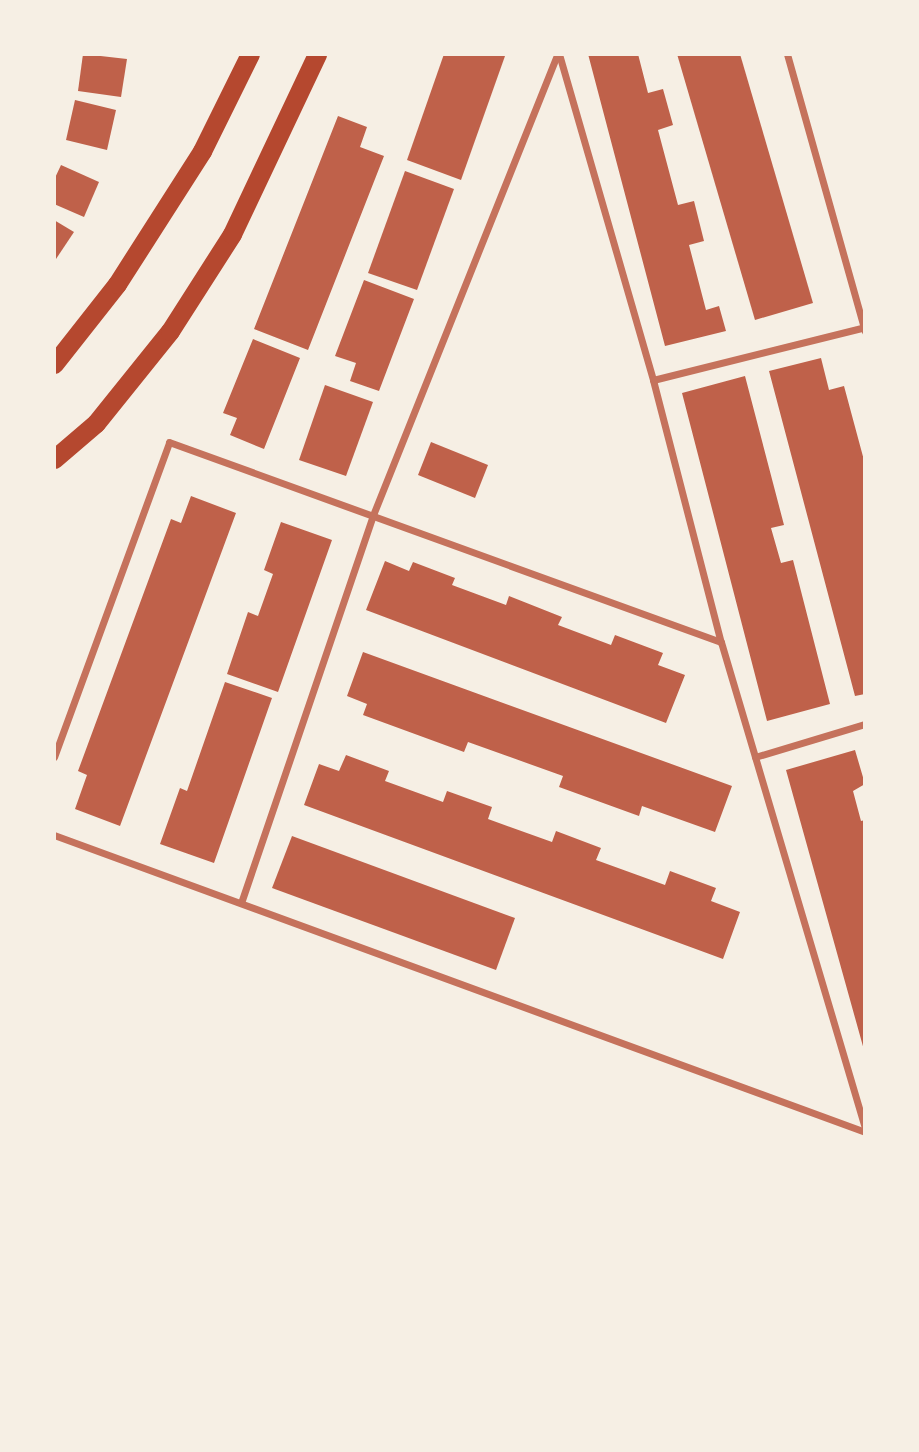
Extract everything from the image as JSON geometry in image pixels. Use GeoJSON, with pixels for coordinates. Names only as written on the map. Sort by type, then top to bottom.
{"type":"FeatureCollection","features":[{"type":"Feature","properties":{"kind":"highway"},"geometry":{"type":"LineString","coordinates":[[54,364],[117,284],[202,151],[250,54]]}},
{"type":"Feature","properties":{"kind":"highway"},"geometry":{"type":"LineString","coordinates":[[54,459],[96,423],[170,331],[232,234],[317,54]]}},
{"type":"Feature","properties":{"kind":"street"},"geometry":{"type":"LineString","coordinates":[[558,54],[653,380],[721,642],[865,1130]]}},
{"type":"Feature","properties":{"kind":"street"},"geometry":{"type":"LineString","coordinates":[[242,900],[373,515],[558,54]]}},
{"type":"Feature","properties":{"kind":"street"},"geometry":{"type":"LineString","coordinates":[[653,380],[864,329],[787,54]]}},
{"type":"Feature","properties":{"kind":"street"},"geometry":{"type":"LineString","coordinates":[[54,757],[169,442],[721,642]]}},
{"type":"Feature","properties":{"kind":"street"},"geometry":{"type":"LineString","coordinates":[[755,757],[865,724]]}},
{"type":"Feature","properties":{"kind":"street"},"geometry":{"type":"LineString","coordinates":[[54,835],[242,900],[865,1130]]}},
{"type":"Feature","properties":{"kind":"building"},"geometry":{"type":"Polygon","coordinates":[[[83,54],[127,59],[121,97],[78,91],[83,54]]]}},
{"type":"Feature","properties":{"kind":"building"},"geometry":{"type":"Polygon","coordinates":[[[444,54],[505,56],[461,180],[407,160],[444,54]]]}},
{"type":"Feature","properties":{"kind":"building"},"geometry":{"type":"Polygon","coordinates":[[[588,54],[638,54],[648,93],[663,89],[673,125],[658,130],[678,205],[694,201],[704,241],[689,245],[706,310],[719,306],[726,331],[665,346],[588,54]]]}},
{"type":"Feature","properties":{"kind":"building"},"geometry":{"type":"Polygon","coordinates":[[[677,54],[740,54],[813,303],[755,320],[677,54]]]}},
{"type":"Feature","properties":{"kind":"building"},"geometry":{"type":"Polygon","coordinates":[[[75,100],[116,110],[107,150],[66,140],[75,100]]]}},
{"type":"Feature","properties":{"kind":"building"},"geometry":{"type":"Polygon","coordinates":[[[338,116],[367,127],[360,147],[384,156],[308,350],[254,329],[338,116]]]}},
{"type":"Feature","properties":{"kind":"building"},"geometry":{"type":"Polygon","coordinates":[[[61,165],[99,182],[84,217],[54,204],[54,180],[61,165]]]}},
{"type":"Feature","properties":{"kind":"building"},"geometry":{"type":"Polygon","coordinates":[[[405,171],[454,189],[417,290],[368,273],[405,171]]]}},
{"type":"Feature","properties":{"kind":"building"},"geometry":{"type":"Polygon","coordinates":[[[54,220],[74,232],[54,262],[54,220]]]}},
{"type":"Feature","properties":{"kind":"building"},"geometry":{"type":"Polygon","coordinates":[[[364,280],[414,299],[379,391],[350,381],[356,363],[335,356],[364,280]]]}},
{"type":"Feature","properties":{"kind":"building"},"geometry":{"type":"Polygon","coordinates":[[[253,339],[300,358],[264,449],[230,435],[237,418],[223,413],[253,339]]]}},
{"type":"Feature","properties":{"kind":"building"},"geometry":{"type":"Polygon","coordinates":[[[821,358],[829,390],[844,386],[865,464],[865,694],[855,696],[769,371],[821,358]]]}},
{"type":"Feature","properties":{"kind":"building"},"geometry":{"type":"Polygon","coordinates":[[[745,376],[784,525],[771,528],[781,563],[793,560],[830,704],[767,721],[682,393],[745,376]]]}},
{"type":"Feature","properties":{"kind":"building"},"geometry":{"type":"Polygon","coordinates":[[[325,385],[373,402],[346,476],[299,460],[325,385]]]}},
{"type":"Feature","properties":{"kind":"building"},"geometry":{"type":"Polygon","coordinates":[[[431,442],[488,465],[475,498],[418,475],[431,442]]]}},
{"type":"Feature","properties":{"kind":"building"},"geometry":{"type":"Polygon","coordinates":[[[191,496],[236,513],[120,826],[75,809],[87,775],[78,771],[171,519],[181,523],[191,496]]]}},
{"type":"Feature","properties":{"kind":"building"},"geometry":{"type":"Polygon","coordinates":[[[281,522],[332,540],[278,692],[227,674],[248,612],[258,616],[273,574],[264,570],[281,522]]]}},
{"type":"Feature","properties":{"kind":"building"},"geometry":{"type":"Polygon","coordinates":[[[385,561],[409,571],[413,562],[455,578],[452,585],[506,605],[509,596],[562,617],[558,625],[611,645],[615,635],[663,653],[658,665],[685,675],[666,723],[366,610],[385,561]]]}},
{"type":"Feature","properties":{"kind":"building"},"geometry":{"type":"Polygon","coordinates":[[[363,652],[732,786],[715,832],[642,806],[639,816],[559,787],[563,776],[468,742],[464,752],[363,715],[367,704],[347,696],[363,652]]]}},
{"type":"Feature","properties":{"kind":"building"},"geometry":{"type":"Polygon","coordinates":[[[225,682],[272,698],[214,863],[160,844],[180,788],[187,791],[225,682]]]}},
{"type":"Feature","properties":{"kind":"building"},"geometry":{"type":"Polygon","coordinates":[[[855,750],[865,784],[853,791],[861,821],[865,820],[864,1050],[786,770],[855,750]]]}},
{"type":"Feature","properties":{"kind":"building"},"geometry":{"type":"Polygon","coordinates":[[[346,755],[389,771],[385,781],[443,802],[447,791],[492,807],[488,819],[552,842],[556,831],[601,848],[596,860],[665,885],[670,871],[716,888],[711,901],[740,912],[723,959],[304,805],[319,764],[339,771],[346,755]]]}},
{"type":"Feature","properties":{"kind":"building"},"geometry":{"type":"Polygon","coordinates":[[[292,836],[515,918],[496,970],[272,888],[292,836]]]}}]}
